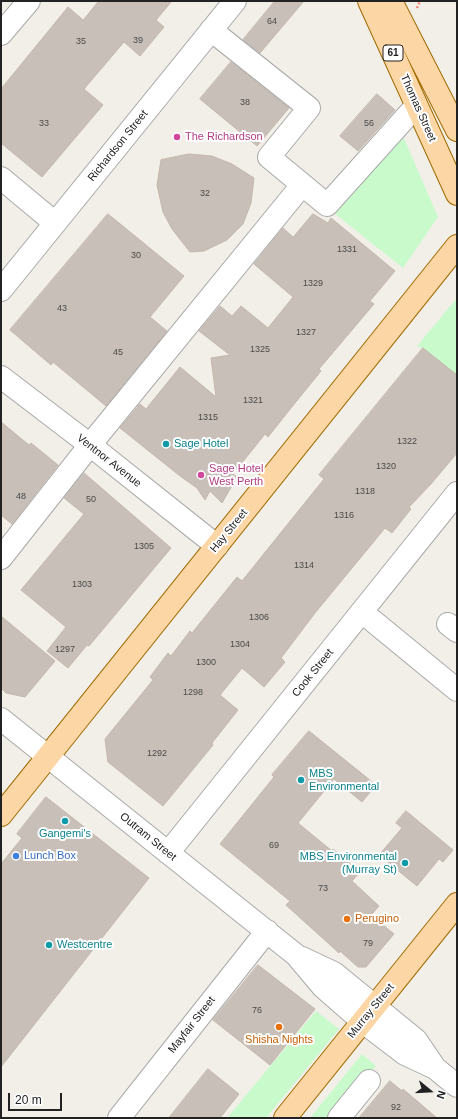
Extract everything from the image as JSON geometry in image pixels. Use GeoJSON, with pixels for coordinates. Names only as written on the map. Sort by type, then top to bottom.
{"type":"FeatureCollection","features":[{"type":"Feature","properties":{"kind":"main road","name":"Thomas Street"},"geometry":{"type":"LineString","coordinates":[[369,1],[457,194]]}},
{"type":"Feature","properties":{"kind":"main road","name":"Thomas Street"},"geometry":{"type":"LineString","coordinates":[[390,1],[457,130]]}},
{"type":"Feature","properties":{"kind":"main road","name":"Hay Street"},"geometry":{"type":"LineString","coordinates":[[1,815],[457,246]]}},
{"type":"Feature","properties":{"kind":"main road","name":"Murray Street"},"geometry":{"type":"LineString","coordinates":[[285,1118],[457,904]]}},
{"type":"Feature","properties":{"kind":"street"},"geometry":{"type":"LineString","coordinates":[[1,34],[29,1]]}},
{"type":"Feature","properties":{"kind":"street","name":"Richardson Street"},"geometry":{"type":"LineString","coordinates":[[1,290],[235,1]]}},
{"type":"Feature","properties":{"kind":"street"},"geometry":{"type":"LineString","coordinates":[[211,30],[309,108],[269,157],[327,205],[416,106]]}},
{"type":"Feature","properties":{"kind":"street"},"geometry":{"type":"LineString","coordinates":[[1,178],[55,223]]}},
{"type":"Feature","properties":{"kind":"street"},"geometry":{"type":"LineString","coordinates":[[3,551],[302,185]]}},
{"type":"Feature","properties":{"kind":"street","name":"Ventnor Avenue"},"geometry":{"type":"LineString","coordinates":[[1,377],[90,445],[217,546]]}},
{"type":"Feature","properties":{"kind":"street","name":"Cook Street"},"geometry":{"type":"LineString","coordinates":[[168,854],[457,493]]}},
{"type":"Feature","properties":{"kind":"street"},"geometry":{"type":"LineString","coordinates":[[362,612],[457,690]]}},
{"type":"Feature","properties":{"kind":"street","name":"Outram Street"},"geometry":{"type":"LineString","coordinates":[[1,719],[296,955],[334,973],[369,1014],[416,1040],[435,1068],[457,1086]]}},
{"type":"Feature","properties":{"kind":"street","name":"Mayfair Street"},"geometry":{"type":"LineString","coordinates":[[119,1118],[266,931]]}},
{"type":"Feature","properties":{"kind":"street"},"geometry":{"type":"LineString","coordinates":[[339,1118],[369,1081]]}},
{"type":"Feature","properties":{"kind":"green space"},"geometry":{"type":"Polygon","coordinates":[[[402,134],[438,217],[403,268],[334,213],[402,134]]]}},
{"type":"Feature","properties":{"kind":"green space"},"geometry":{"type":"Polygon","coordinates":[[[457,298],[457,377],[423,348],[417,346],[457,298]]]}},
{"type":"Feature","properties":{"kind":"green space"},"geometry":{"type":"Polygon","coordinates":[[[316,1011],[339,1029],[266,1118],[227,1118],[316,1011]]]}},
{"type":"Feature","properties":{"kind":"green space"},"geometry":{"type":"Polygon","coordinates":[[[362,1054],[376,1066],[333,1118],[310,1118],[362,1054]]]}},
{"type":"Feature","properties":{"kind":"building"},"geometry":{"type":"Polygon","coordinates":[[[99,1],[172,1],[156,20],[164,27],[140,56],[124,42],[84,89],[103,105],[42,177],[1,143],[1,89],[68,7],[83,20],[99,1]]]}},
{"type":"Feature","properties":{"kind":"building"},"geometry":{"type":"Polygon","coordinates":[[[275,1],[304,1],[260,53],[243,40],[275,1]]]}},
{"type":"Feature","properties":{"kind":"building"},"geometry":{"type":"Polygon","coordinates":[[[231,62],[289,108],[257,146],[200,99],[231,62]]]}},
{"type":"Feature","properties":{"kind":"building"},"geometry":{"type":"Polygon","coordinates":[[[377,94],[395,110],[358,151],[340,136],[377,94]]]}},
{"type":"Feature","properties":{"kind":"building"},"geometry":{"type":"Polygon","coordinates":[[[189,154],[212,156],[232,164],[254,178],[251,203],[243,224],[227,240],[204,251],[190,252],[172,229],[163,212],[157,185],[161,160],[189,154]]]}},
{"type":"Feature","properties":{"kind":"building"},"geometry":{"type":"Polygon","coordinates":[[[108,214],[184,276],[150,317],[167,331],[106,406],[53,362],[51,365],[10,330],[108,214]]]}},
{"type":"Feature","properties":{"kind":"building"},"geometry":{"type":"Polygon","coordinates":[[[313,214],[328,223],[331,218],[395,271],[370,301],[374,304],[319,369],[321,371],[268,437],[265,434],[233,474],[237,477],[222,503],[210,491],[205,500],[197,488],[120,428],[140,404],[146,409],[180,367],[216,397],[211,358],[230,355],[199,331],[220,306],[232,316],[241,306],[268,328],[293,297],[254,264],[283,228],[293,237],[313,214]]]}},
{"type":"Feature","properties":{"kind":"building"},"geometry":{"type":"Polygon","coordinates":[[[423,348],[457,375],[457,453],[409,507],[411,509],[392,533],[385,528],[315,613],[281,658],[285,662],[264,687],[242,668],[220,695],[238,710],[212,743],[213,745],[163,806],[108,762],[105,739],[153,680],[150,677],[168,653],[171,656],[190,631],[192,633],[237,577],[242,581],[324,479],[319,475],[423,348]]]}},
{"type":"Feature","properties":{"kind":"building"},"geometry":{"type":"Polygon","coordinates":[[[1,422],[29,445],[31,443],[58,465],[12,524],[1,515],[1,422]]]}},
{"type":"Feature","properties":{"kind":"building"},"geometry":{"type":"Polygon","coordinates":[[[84,473],[171,548],[89,646],[87,645],[68,668],[47,651],[66,627],[21,590],[84,514],[64,498],[84,473]]]}},
{"type":"Feature","properties":{"kind":"building"},"geometry":{"type":"Polygon","coordinates":[[[1,616],[55,661],[25,697],[6,693],[1,688],[1,616]]]}},
{"type":"Feature","properties":{"kind":"building"},"geometry":{"type":"Polygon","coordinates":[[[309,731],[376,785],[362,802],[334,779],[298,823],[332,851],[333,849],[360,872],[352,881],[379,906],[371,915],[394,934],[366,967],[358,967],[340,951],[339,953],[286,905],[290,901],[220,844],[274,777],[272,775],[309,731]]]}},
{"type":"Feature","properties":{"kind":"building","name":"Westcentre"},"geometry":{"type":"Polygon","coordinates":[[[46,797],[149,878],[1,1067],[1,864],[22,838],[17,834],[46,797]]]}},
{"type":"Feature","properties":{"kind":"building"},"geometry":{"type":"Polygon","coordinates":[[[406,811],[453,850],[443,862],[439,859],[417,886],[379,855],[402,828],[396,823],[406,811]]]}},
{"type":"Feature","properties":{"kind":"building"},"geometry":{"type":"Polygon","coordinates":[[[258,965],[315,1009],[270,1065],[213,1020],[258,965]]]}},
{"type":"Feature","properties":{"kind":"building"},"geometry":{"type":"Polygon","coordinates":[[[208,1069],[239,1094],[220,1118],[169,1118],[208,1069]]]}},
{"type":"Feature","properties":{"kind":"building"},"geometry":{"type":"Polygon","coordinates":[[[390,1081],[402,1091],[403,1089],[437,1118],[359,1118],[390,1081]]]}},
{"type":"Feature","properties":{"kind":"place","name":"The Richardson"},"geometry":{"type":"Point","coordinates":[177,137]}},
{"type":"Feature","properties":{"kind":"place","name":"Sage Hotel"},"geometry":{"type":"Point","coordinates":[166,444]}},
{"type":"Feature","properties":{"kind":"place","name":"Sage Hotel West Perth"},"geometry":{"type":"Point","coordinates":[201,475]}},
{"type":"Feature","properties":{"kind":"place","name":"MBS Environmental"},"geometry":{"type":"Point","coordinates":[301,780]}},
{"type":"Feature","properties":{"kind":"place","name":"Gangemi's"},"geometry":{"type":"Point","coordinates":[65,821]}},
{"type":"Feature","properties":{"kind":"place","name":"Lunch Box"},"geometry":{"type":"Point","coordinates":[16,856]}},
{"type":"Feature","properties":{"kind":"place","name":"MBS Environmental (Murray St)"},"geometry":{"type":"Point","coordinates":[405,863]}},
{"type":"Feature","properties":{"kind":"place","name":"Perugino"},"geometry":{"type":"Point","coordinates":[347,919]}},
{"type":"Feature","properties":{"kind":"place","name":"Westcentre"},"geometry":{"type":"Point","coordinates":[49,945]}},
{"type":"Feature","properties":{"kind":"place","name":"Shisha Nights"},"geometry":{"type":"Point","coordinates":[279,1027]}}]}
